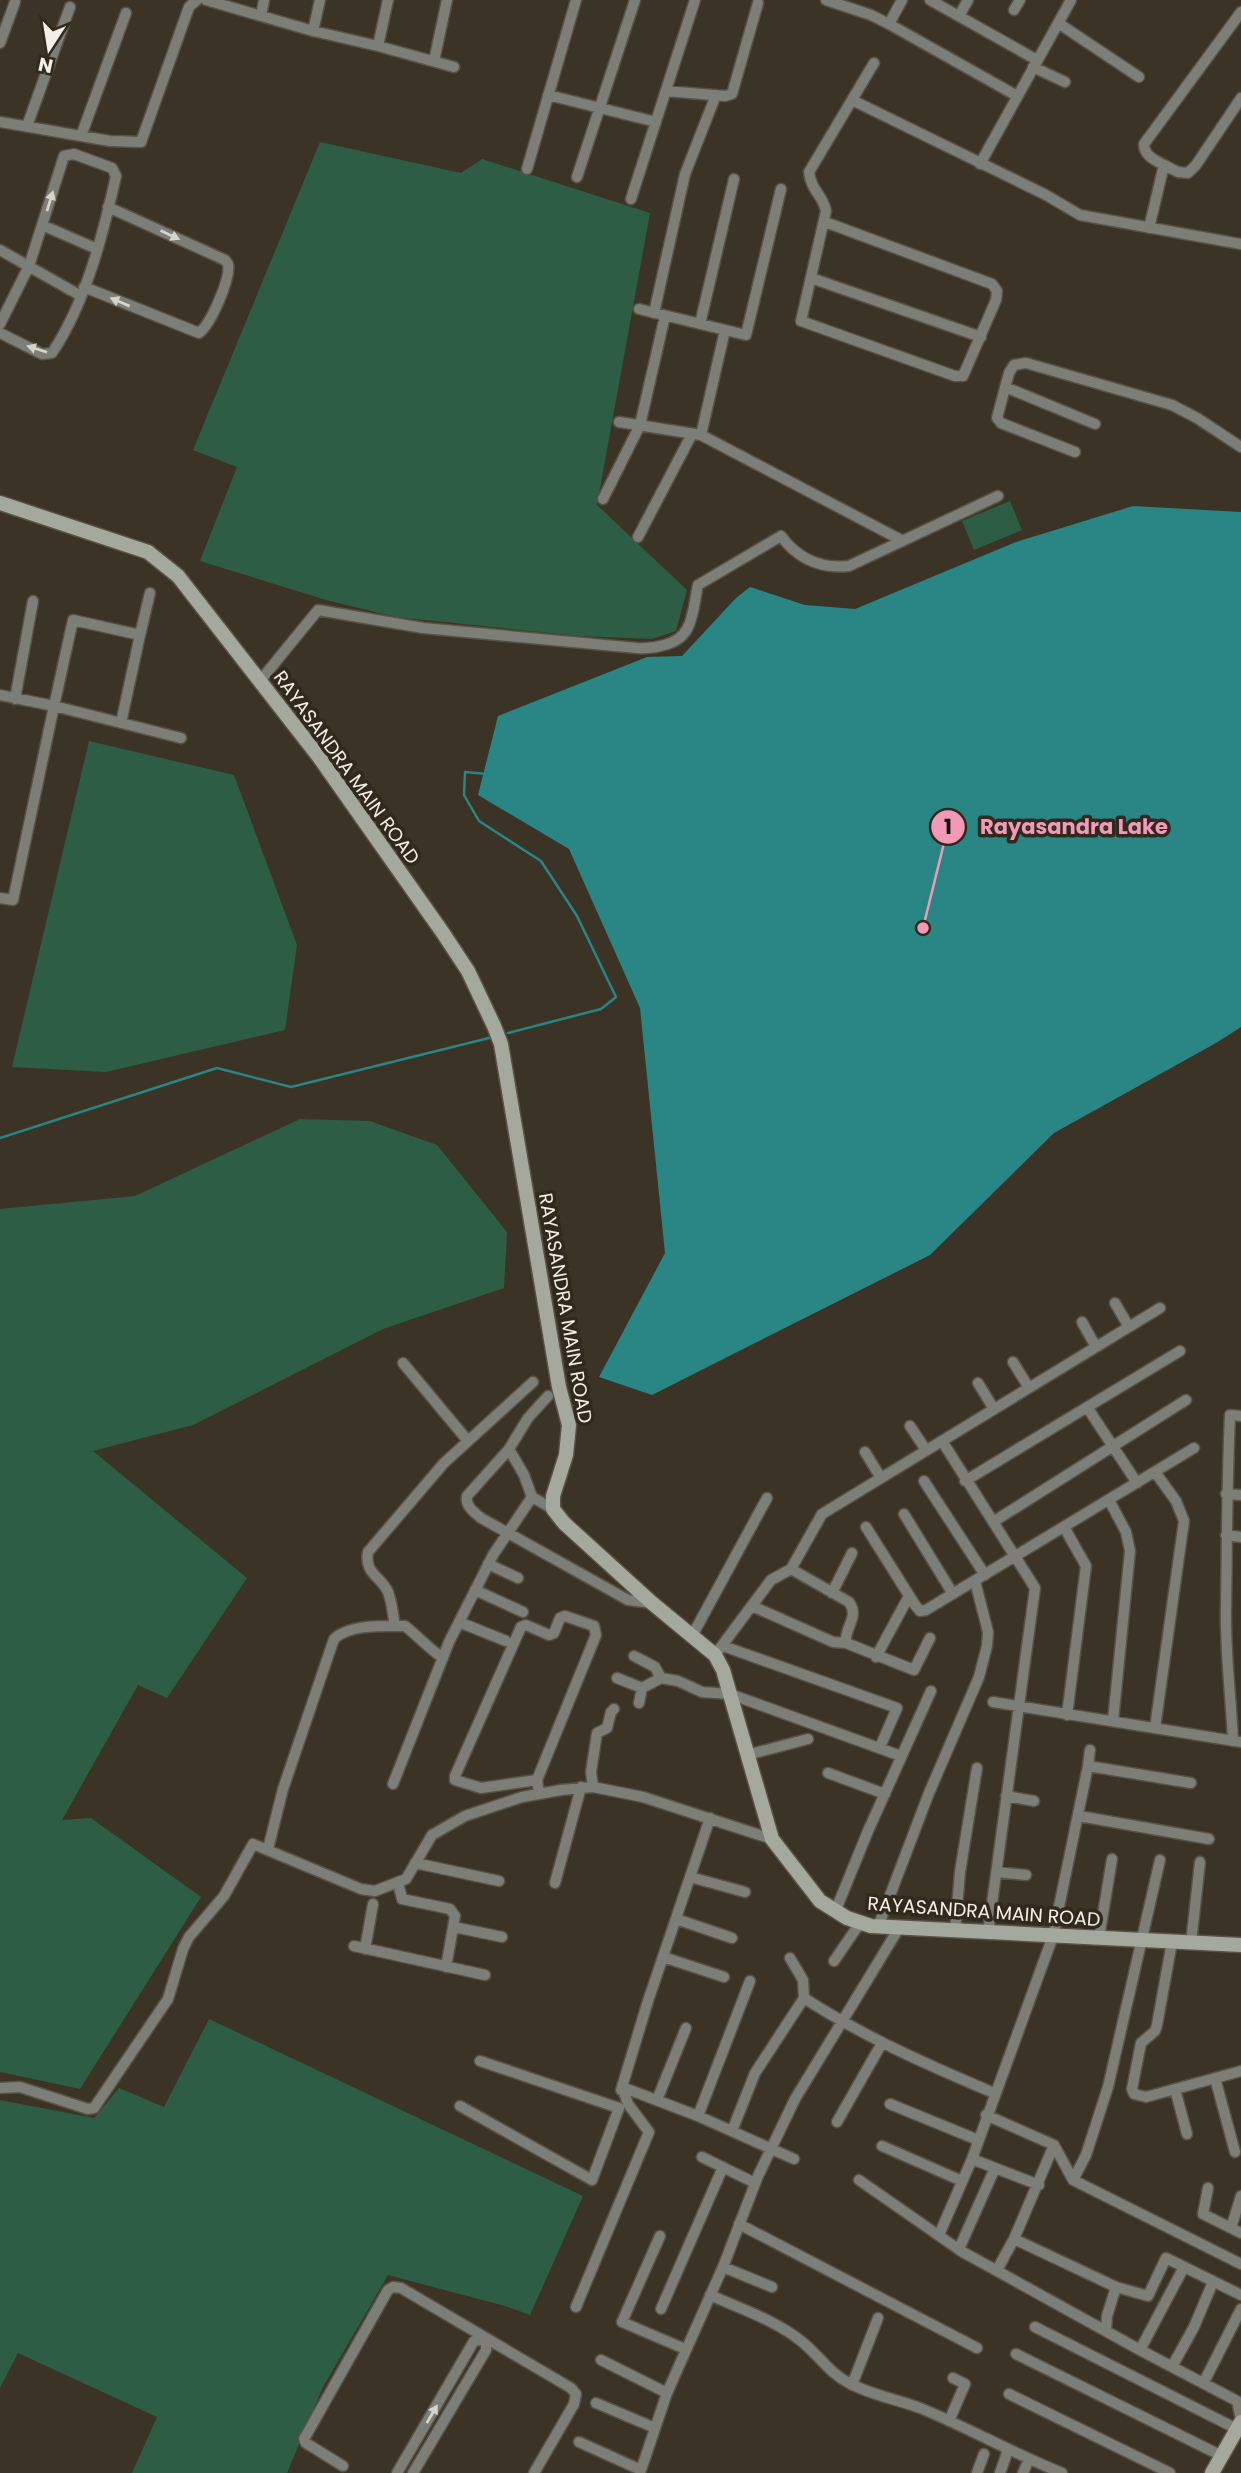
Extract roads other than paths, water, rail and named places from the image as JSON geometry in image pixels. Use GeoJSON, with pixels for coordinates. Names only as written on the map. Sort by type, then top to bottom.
{"type":"FeatureCollection","features":[{"type":"Feature","properties":{"kind":"street"},"geometry":{"type":"LineString","coordinates":[[0,122],[124,143],[141,142],[189,7],[197,0]]}},
{"type":"Feature","properties":{"kind":"street"},"geometry":{"type":"LineString","coordinates":[[207,0],[454,67]]}},
{"type":"Feature","properties":{"kind":"street"},"geometry":{"type":"LineString","coordinates":[[261,16],[264,0]]}},
{"type":"Feature","properties":{"kind":"street"},"geometry":{"type":"LineString","coordinates":[[313,30],[320,0]]}},
{"type":"Feature","properties":{"kind":"street"},"geometry":{"type":"LineString","coordinates":[[378,46],[388,0]]}},
{"type":"Feature","properties":{"kind":"street"},"geometry":{"type":"LineString","coordinates":[[434,61],[447,0]]}},
{"type":"Feature","properties":{"kind":"street"},"geometry":{"type":"LineString","coordinates":[[527,169],[576,0]]}},
{"type":"Feature","properties":{"kind":"street"},"geometry":{"type":"LineString","coordinates":[[578,177],[635,0]]}},
{"type":"Feature","properties":{"kind":"street"},"geometry":{"type":"LineString","coordinates":[[631,199],[695,0]]}},
{"type":"Feature","properties":{"kind":"street"},"geometry":{"type":"LineString","coordinates":[[826,0],[889,24],[1017,96]]}},
{"type":"Feature","properties":{"kind":"street"},"geometry":{"type":"LineString","coordinates":[[889,24],[902,0]]}},
{"type":"Feature","properties":{"kind":"street"},"geometry":{"type":"LineString","coordinates":[[930,0],[1065,82]]}},
{"type":"Feature","properties":{"kind":"street"},"geometry":{"type":"LineString","coordinates":[[959,16],[968,0]]}},
{"type":"Feature","properties":{"kind":"street"},"geometry":{"type":"LineString","coordinates":[[980,164],[1071,0]]}},
{"type":"Feature","properties":{"kind":"street"},"geometry":{"type":"LineString","coordinates":[[0,43],[15,2]]}},
{"type":"Feature","properties":{"kind":"street"},"geometry":{"type":"LineString","coordinates":[[666,91],[733,94],[758,3]]}},
{"type":"Feature","properties":{"kind":"street"},"geometry":{"type":"LineString","coordinates":[[27,127],[70,7]]}},
{"type":"Feature","properties":{"kind":"street"},"geometry":{"type":"LineString","coordinates":[[81,136],[126,13]]}},
{"type":"Feature","properties":{"kind":"street"},"geometry":{"type":"LineString","coordinates":[[1240,16],[1144,144],[1144,150],[1147,155],[1164,165],[1178,172],[1188,173],[1241,99]]}},
{"type":"Feature","properties":{"kind":"street"},"geometry":{"type":"LineString","coordinates":[[1058,23],[1139,77]]}},
{"type":"Feature","properties":{"kind":"street"},"geometry":{"type":"LineString","coordinates":[[825,222],[992,284],[997,290],[996,300],[963,376],[955,376],[801,321],[825,222],[825,203],[811,184],[809,172],[874,62]]}},
{"type":"Feature","properties":{"kind":"street"},"geometry":{"type":"LineString","coordinates":[[548,95],[656,122]]}},
{"type":"Feature","properties":{"kind":"street"},"geometry":{"type":"LineString","coordinates":[[603,499],[640,425],[685,174],[716,95]]}},
{"type":"Feature","properties":{"kind":"street"},"geometry":{"type":"LineString","coordinates":[[852,100],[1046,195],[1080,215],[1241,244]]}},
{"type":"Feature","properties":{"kind":"street"},"geometry":{"type":"LineString","coordinates":[[0,324],[30,266],[62,160],[67,154],[74,154],[109,166],[116,176],[97,249],[82,291],[52,353],[42,354],[0,333]]}},
{"type":"Feature","properties":{"kind":"street"},"geometry":{"type":"LineString","coordinates":[[1150,228],[1164,165]]}},
{"type":"Feature","properties":{"kind":"street"},"geometry":{"type":"LineString","coordinates":[[700,324],[734,179]]}},
{"type":"Feature","properties":{"kind":"street"},"geometry":{"type":"LineString","coordinates":[[639,309],[746,335],[781,189]]}},
{"type":"Feature","properties":{"kind":"street"},"geometry":{"type":"LineString","coordinates":[[0,250],[82,291],[199,333],[206,325],[229,275],[228,264],[225,260],[108,207]]}},
{"type":"Feature","properties":{"kind":"street"},"geometry":{"type":"LineString","coordinates":[[43,225],[97,249]]}},
{"type":"Feature","properties":{"kind":"street"},"geometry":{"type":"LineString","coordinates":[[811,278],[981,337]]}},
{"type":"Feature","properties":{"kind":"street"},"geometry":{"type":"LineString","coordinates":[[638,537],[696,435],[725,330]]}},
{"type":"Feature","properties":{"kind":"street"},"geometry":{"type":"LineString","coordinates":[[1075,452],[1001,423],[997,418],[1014,365],[1026,363],[1172,405],[1191,414],[1241,447]]}},
{"type":"Feature","properties":{"kind":"street"},"geometry":{"type":"LineString","coordinates":[[1005,387],[1096,424]]}},
{"type":"Feature","properties":{"kind":"street"},"geometry":{"type":"LineString","coordinates":[[619,422],[696,435],[903,541]]}},
{"type":"Feature","properties":{"kind":"street"},"geometry":{"type":"LineString","coordinates":[[260,681],[318,610],[423,628],[653,648],[669,643],[687,630],[698,585],[781,536],[800,555],[815,563],[832,567],[849,566],[998,496]]}},
{"type":"Feature","properties":{"kind":"street","name":"RAYASANDRA MAIN ROAD"},"geometry":{"type":"LineString","coordinates":[[0,503],[125,543],[148,552],[163,562],[180,579],[319,757],[468,971],[501,1044],[559,1387],[569,1425],[566,1455],[553,1496],[553,1509],[564,1523],[652,1603],[692,1636],[719,1651],[772,1839],[820,1901],[835,1912],[860,1923],[878,1927],[1241,1945]]}},
{"type":"Feature","properties":{"kind":"street"},"geometry":{"type":"LineString","coordinates":[[121,723],[150,593]]}},
{"type":"Feature","properties":{"kind":"street"},"geometry":{"type":"LineString","coordinates":[[15,699],[33,601]]}},
{"type":"Feature","properties":{"kind":"street"},"geometry":{"type":"LineString","coordinates":[[0,898],[13,900],[73,621],[140,635]]}},
{"type":"Feature","properties":{"kind":"street"},"geometry":{"type":"LineString","coordinates":[[0,695],[181,738]]}},
{"type":"Feature","properties":{"kind":"street"},"geometry":{"type":"LineString","coordinates":[[1115,1303],[1129,1327]]}},
{"type":"Feature","properties":{"kind":"street"},"geometry":{"type":"LineString","coordinates":[[880,1747],[897,1708],[719,1651],[771,1580],[791,1569],[822,1514],[1160,1308]]}},
{"type":"Feature","properties":{"kind":"street"},"geometry":{"type":"LineString","coordinates":[[1082,1322],[1096,1347]]}},
{"type":"Feature","properties":{"kind":"street"},"geometry":{"type":"LineString","coordinates":[[965,1481],[1180,1351]]}},
{"type":"Feature","properties":{"kind":"street"},"geometry":{"type":"LineString","coordinates":[[1013,1362],[1029,1388]]}},
{"type":"Feature","properties":{"kind":"street"},"geometry":{"type":"LineString","coordinates":[[403,1363],[468,1441]]}},
{"type":"Feature","properties":{"kind":"street"},"geometry":{"type":"LineString","coordinates":[[395,1626],[387,1590],[374,1577],[367,1559],[368,1552],[444,1463],[533,1382]]}},
{"type":"Feature","properties":{"kind":"street"},"geometry":{"type":"LineString","coordinates":[[978,1383],[994,1409]]}},
{"type":"Feature","properties":{"kind":"street"},"geometry":{"type":"LineString","coordinates":[[548,1396],[528,1418],[509,1449],[467,1496],[470,1509],[481,1518],[628,1600],[652,1603]]}},
{"type":"Feature","properties":{"kind":"street"},"geometry":{"type":"LineString","coordinates":[[993,1522],[1186,1400]]}},
{"type":"Feature","properties":{"kind":"street"},"geometry":{"type":"LineString","coordinates":[[1087,1407],[1137,1483]]}},
{"type":"Feature","properties":{"kind":"street"},"geometry":{"type":"LineString","coordinates":[[993,1702],[1237,1742],[1226,1609],[1226,1494],[1230,1415],[1241,1416]]}},
{"type":"Feature","properties":{"kind":"street"},"geometry":{"type":"LineString","coordinates":[[910,1426],[926,1450]]}},
{"type":"Feature","properties":{"kind":"street"},"geometry":{"type":"LineString","coordinates":[[942,1441],[1035,1588],[988,1933]]}},
{"type":"Feature","properties":{"kind":"street"},"geometry":{"type":"LineString","coordinates":[[866,1527],[909,1596],[920,1611],[926,1610],[1194,1448]]}},
{"type":"Feature","properties":{"kind":"street"},"geometry":{"type":"LineString","coordinates":[[509,1449],[524,1475],[532,1497],[553,1509]]}},
{"type":"Feature","properties":{"kind":"street"},"geometry":{"type":"LineString","coordinates":[[865,1452],[881,1478]]}},
{"type":"Feature","properties":{"kind":"street"},"geometry":{"type":"LineString","coordinates":[[1155,1472],[1176,1501],[1184,1521],[1155,1728]]}},
{"type":"Feature","properties":{"kind":"street"},"geometry":{"type":"LineString","coordinates":[[924,1481],[985,1575]]}},
{"type":"Feature","properties":{"kind":"street"},"geometry":{"type":"LineString","coordinates":[[1226,1494],[1241,1495]]}},
{"type":"Feature","properties":{"kind":"street"},"geometry":{"type":"LineString","coordinates":[[393,1783],[459,1622],[488,1564],[532,1497]]}},
{"type":"Feature","properties":{"kind":"street"},"geometry":{"type":"LineString","coordinates":[[692,1636],[767,1498]]}},
{"type":"Feature","properties":{"kind":"street"},"geometry":{"type":"LineString","coordinates":[[1108,1500],[1126,1532],[1130,1551],[1113,1721]]}},
{"type":"Feature","properties":{"kind":"street"},"geometry":{"type":"LineString","coordinates":[[904,1514],[953,1594]]}},
{"type":"Feature","properties":{"kind":"street"},"geometry":{"type":"LineString","coordinates":[[1064,1527],[1086,1566],[1067,1714]]}},
{"type":"Feature","properties":{"kind":"street"},"geometry":{"type":"LineString","coordinates":[[1226,1535],[1241,1537]]}},
{"type":"Feature","properties":{"kind":"street"},"geometry":{"type":"LineString","coordinates":[[832,1593],[852,1553]]}},
{"type":"Feature","properties":{"kind":"street"},"geometry":{"type":"LineString","coordinates":[[488,1564],[518,1578]]}},
{"type":"Feature","properties":{"kind":"street"},"geometry":{"type":"LineString","coordinates":[[791,1569],[849,1602],[854,1614],[845,1636],[846,1643]]}},
{"type":"Feature","properties":{"kind":"street"},"geometry":{"type":"LineString","coordinates":[[1228,1576],[1241,1579]]}},
{"type":"Feature","properties":{"kind":"street"},"geometry":{"type":"LineString","coordinates":[[878,1927],[929,1793],[979,1677],[988,1632],[975,1581]]}},
{"type":"Feature","properties":{"kind":"street"},"geometry":{"type":"LineString","coordinates":[[475,1590],[523,1612]]}},
{"type":"Feature","properties":{"kind":"street"},"geometry":{"type":"LineString","coordinates":[[876,1657],[909,1596]]}},
{"type":"Feature","properties":{"kind":"street"},"geometry":{"type":"LineString","coordinates":[[752,1606],[833,1642],[846,1643],[914,1670],[930,1638]]}},
{"type":"Feature","properties":{"kind":"street"},"geometry":{"type":"LineString","coordinates":[[537,1780],[481,1788],[455,1780],[455,1776],[521,1627],[526,1625],[549,1635],[554,1633],[560,1618],[565,1616],[594,1626],[596,1635],[537,1780],[539,1793]]}},
{"type":"Feature","properties":{"kind":"street"},"geometry":{"type":"LineString","coordinates":[[459,1622],[506,1641]]}},
{"type":"Feature","properties":{"kind":"street"},"geometry":{"type":"LineString","coordinates":[[268,1849],[283,1789],[334,1639],[340,1633],[354,1630],[405,1626],[425,1646],[443,1658]]}},
{"type":"Feature","properties":{"kind":"street"},"geometry":{"type":"LineString","coordinates":[[634,1656],[657,1661],[661,1678]]}},
{"type":"Feature","properties":{"kind":"street"},"geometry":{"type":"LineString","coordinates":[[617,1678],[642,1688],[661,1678],[678,1681],[702,1692],[730,1693],[901,1756]]}},
{"type":"Feature","properties":{"kind":"street"},"geometry":{"type":"LineString","coordinates":[[639,1703],[642,1688]]}},
{"type":"Feature","properties":{"kind":"street"},"geometry":{"type":"LineString","coordinates":[[835,1912],[931,1691]]}},
{"type":"Feature","properties":{"kind":"street"},"geometry":{"type":"LineString","coordinates":[[593,1787],[591,1772],[597,1733],[607,1728],[614,1709]]}},
{"type":"Feature","properties":{"kind":"street"},"geometry":{"type":"LineString","coordinates":[[747,1755],[808,1739]]}},
{"type":"Feature","properties":{"kind":"street"},"geometry":{"type":"LineString","coordinates":[[939,2235],[972,2159],[1053,1936],[1090,1750]]}},
{"type":"Feature","properties":{"kind":"street"},"geometry":{"type":"LineString","coordinates":[[1088,1766],[1191,1783]]}},
{"type":"Feature","properties":{"kind":"street"},"geometry":{"type":"LineString","coordinates":[[955,1931],[960,1872],[976,1768]]}},
{"type":"Feature","properties":{"kind":"street"},"geometry":{"type":"LineString","coordinates":[[828,1773],[885,1794]]}},
{"type":"Feature","properties":{"kind":"street"},"geometry":{"type":"LineString","coordinates":[[0,2088],[20,2087],[88,2109],[94,2108],[168,1999],[189,1937],[224,1896],[253,1844],[361,1889],[375,1891],[406,1880],[432,1835],[465,1816],[539,1793],[581,1787],[643,1797],[772,1839]]}},
{"type":"Feature","properties":{"kind":"street"},"geometry":{"type":"LineString","coordinates":[[555,1883],[581,1787]]}},
{"type":"Feature","properties":{"kind":"street"},"geometry":{"type":"LineString","coordinates":[[481,1788],[487,1809]]}},
{"type":"Feature","properties":{"kind":"street"},"geometry":{"type":"LineString","coordinates":[[1006,1796],[1034,1801]]}},
{"type":"Feature","properties":{"kind":"street"},"geometry":{"type":"LineString","coordinates":[[1079,1816],[1209,1839]]}},
{"type":"Feature","properties":{"kind":"street"},"geometry":{"type":"LineString","coordinates":[[613,2105],[622,2088],[710,1818]]}},
{"type":"Feature","properties":{"kind":"street"},"geometry":{"type":"LineString","coordinates":[[1099,1938],[1112,1859]]}},
{"type":"Feature","properties":{"kind":"street"},"geometry":{"type":"LineString","coordinates":[[1073,2180],[1086,2155],[1108,2087],[1160,1860]]}},
{"type":"Feature","properties":{"kind":"street"},"geometry":{"type":"LineString","coordinates":[[1191,1943],[1200,1862]]}},
{"type":"Feature","properties":{"kind":"street"},"geometry":{"type":"LineString","coordinates":[[415,1863],[499,1881]]}},
{"type":"Feature","properties":{"kind":"street"},"geometry":{"type":"LineString","coordinates":[[997,1872],[1026,1875]]}},
{"type":"Feature","properties":{"kind":"street"},"geometry":{"type":"LineString","coordinates":[[690,1877],[744,1892]]}},
{"type":"Feature","properties":{"kind":"street"},"geometry":{"type":"LineString","coordinates":[[398,1882],[402,1899],[450,1909],[455,1916],[446,1967]]}},
{"type":"Feature","properties":{"kind":"street"},"geometry":{"type":"LineString","coordinates":[[373,1904],[359,1947],[485,1975]]}},
{"type":"Feature","properties":{"kind":"street"},"geometry":{"type":"LineString","coordinates":[[676,1919],[732,1938]]}},
{"type":"Feature","properties":{"kind":"street"},"geometry":{"type":"LineString","coordinates":[[834,1961],[860,1923]]}},
{"type":"Feature","properties":{"kind":"street"},"geometry":{"type":"LineString","coordinates":[[454,1927],[502,1937]]}},
{"type":"Feature","properties":{"kind":"street"},"geometry":{"type":"LineString","coordinates":[[579,2442],[641,2470],[667,2393],[723,2267],[755,2183],[795,2099],[899,1928]]}},
{"type":"Feature","properties":{"kind":"street"},"geometry":{"type":"LineString","coordinates":[[1172,1942],[1157,2025],[1155,2031],[1141,2043],[1132,2089],[1134,2094],[1140,2097],[1241,2071]]}},
{"type":"Feature","properties":{"kind":"street"},"geometry":{"type":"LineString","coordinates":[[663,1957],[724,1977]]}},
{"type":"Feature","properties":{"kind":"street"},"geometry":{"type":"LineString","coordinates":[[732,2131],[755,2073],[804,1998],[803,1980],[790,1958]]}},
{"type":"Feature","properties":{"kind":"street"},"geometry":{"type":"LineString","coordinates":[[698,2116],[750,1980]]}},
{"type":"Feature","properties":{"kind":"street"},"geometry":{"type":"LineString","coordinates":[[804,1998],[842,2023],[882,2043],[994,2093]]}},
{"type":"Feature","properties":{"kind":"street"},"geometry":{"type":"LineString","coordinates":[[657,2100],[686,2028]]}},
{"type":"Feature","properties":{"kind":"street"},"geometry":{"type":"LineString","coordinates":[[837,2122],[882,2043]]}},
{"type":"Feature","properties":{"kind":"street"},"geometry":{"type":"LineString","coordinates":[[460,2106],[592,2180],[619,2108],[480,2061]]}},
{"type":"Feature","properties":{"kind":"street"},"geometry":{"type":"LineString","coordinates":[[1215,2078],[1235,2152]]}},
{"type":"Feature","properties":{"kind":"street"},"geometry":{"type":"LineString","coordinates":[[622,2088],[698,2116],[794,2159]]}},
{"type":"Feature","properties":{"kind":"street"},"geometry":{"type":"LineString","coordinates":[[576,2307],[649,2132],[628,2104],[622,2088]]}},
{"type":"Feature","properties":{"kind":"street"},"geometry":{"type":"LineString","coordinates":[[1175,2089],[1187,2134]]}},
{"type":"Feature","properties":{"kind":"street"},"geometry":{"type":"LineString","coordinates":[[890,2104],[978,2140]]}},
{"type":"Feature","properties":{"kind":"street"},"geometry":{"type":"LineString","coordinates":[[986,2115],[1054,2145],[1073,2180],[1241,2264]]}},
{"type":"Feature","properties":{"kind":"street"},"geometry":{"type":"LineString","coordinates":[[997,2270],[1039,2185],[1054,2145]]}},
{"type":"Feature","properties":{"kind":"street"},"geometry":{"type":"LineString","coordinates":[[882,2146],[962,2181]]}},
{"type":"Feature","properties":{"kind":"street"},"geometry":{"type":"LineString","coordinates":[[702,2157],[755,2183]]}},
{"type":"Feature","properties":{"kind":"street"},"geometry":{"type":"LineString","coordinates":[[972,2159],[1039,2185]]}},
{"type":"Feature","properties":{"kind":"street"},"geometry":{"type":"LineString","coordinates":[[661,2309],[723,2167]]}},
{"type":"Feature","properties":{"kind":"street"},"geometry":{"type":"LineString","coordinates":[[958,2249],[995,2168]]}},
{"type":"Feature","properties":{"kind":"street"},"geometry":{"type":"LineString","coordinates":[[859,2180],[958,2249],[1140,2350],[1239,2397],[1240,2424],[1212,2473]]}},
{"type":"Feature","properties":{"kind":"street"},"geometry":{"type":"LineString","coordinates":[[1208,2188],[1202,2214],[1236,2231],[1241,2196]]}},
{"type":"Feature","properties":{"kind":"street"},"geometry":{"type":"LineString","coordinates":[[739,2224],[977,2348]]}},
{"type":"Feature","properties":{"kind":"street"},"geometry":{"type":"LineString","coordinates":[[660,2235],[622,2322],[685,2349]]}},
{"type":"Feature","properties":{"kind":"street"},"geometry":{"type":"LineString","coordinates":[[1014,2239],[1116,2287],[1148,2296],[1166,2258],[1241,2295]]}},
{"type":"Feature","properties":{"kind":"street"},"geometry":{"type":"LineString","coordinates":[[723,2267],[772,2287]]}},
{"type":"Feature","properties":{"kind":"street"},"geometry":{"type":"LineString","coordinates":[[1140,2350],[1184,2267]]}},
{"type":"Feature","properties":{"kind":"street"},"geometry":{"type":"LineString","coordinates":[[1173,2365],[1194,2327],[1213,2282]]}},
{"type":"Feature","properties":{"kind":"street"},"geometry":{"type":"LineString","coordinates":[[343,2466],[304,2440],[388,2290],[393,2287],[401,2288],[576,2393],[574,2404],[534,2473]]}},
{"type":"Feature","properties":{"kind":"street"},"geometry":{"type":"LineString","coordinates":[[1106,2331],[1107,2316],[1116,2287]]}},
{"type":"Feature","properties":{"kind":"street"},"geometry":{"type":"LineString","coordinates":[[710,2295],[801,2340],[833,2374],[852,2385],[902,2401],[1047,2470],[1062,2473]]}},
{"type":"Feature","properties":{"kind":"street"},"geometry":{"type":"LineString","coordinates":[[1204,2382],[1241,2309]]}},
{"type":"Feature","properties":{"kind":"street"},"geometry":{"type":"LineString","coordinates":[[852,2385],[878,2318]]}},
{"type":"Feature","properties":{"kind":"street"},"geometry":{"type":"LineString","coordinates":[[1035,2327],[1240,2424]]}},
{"type":"Feature","properties":{"kind":"street"},"geometry":{"type":"LineString","coordinates":[[397,2473],[474,2342],[486,2339]]}},
{"type":"Feature","properties":{"kind":"street"},"geometry":{"type":"LineString","coordinates":[[413,2473],[486,2350],[486,2339]]}},
{"type":"Feature","properties":{"kind":"street"},"geometry":{"type":"LineString","coordinates":[[1016,2354],[1222,2456]]}},
{"type":"Feature","properties":{"kind":"street"},"geometry":{"type":"LineString","coordinates":[[601,2360],[667,2393]]}},
{"type":"Feature","properties":{"kind":"street"},"geometry":{"type":"LineString","coordinates":[[948,2421],[965,2384],[953,2378]]}},
{"type":"Feature","properties":{"kind":"street"},"geometry":{"type":"LineString","coordinates":[[1009,2394],[1170,2473]]}},
{"type":"Feature","properties":{"kind":"street"},"geometry":{"type":"LineString","coordinates":[[596,2403],[655,2428]]}},
{"type":"Feature","properties":{"kind":"street"},"geometry":{"type":"LineString","coordinates":[[1000,2473],[1008,2450]]}},
{"type":"Feature","properties":{"kind":"street"},"geometry":{"type":"LineString","coordinates":[[976,2473],[984,2454]]}},
{"type":"Feature","properties":{"kind":"street"},"geometry":{"type":"LineString","coordinates":[[1024,2473],[1028,2459]]}},
{"type":"Feature","properties":{"kind":"water"},"geometry":{"type":"Polygon","coordinates":[[[1133,506],[1241,512],[1241,1027],[1054,1133],[930,1255],[652,1395],[599,1377],[665,1253],[640,1008],[569,849],[478,795],[498,716],[647,657],[682,656],[736,598],[750,587],[805,605],[855,609],[1016,542],[1133,506]]]}},
{"type":"Feature","properties":{"kind":"waterway"},"geometry":{"type":"LineString","coordinates":[[487,774],[465,772],[464,795],[479,821],[541,861],[577,916],[616,997],[601,1009],[508,1033]]}},
{"type":"Feature","properties":{"kind":"waterway"},"geometry":{"type":"LineString","coordinates":[[0,1138],[217,1068],[291,1087],[489,1038]]}},
{"type":"Feature","properties":{"kind":"place","name":"Rayasandra Lake"},"geometry":{"type":"Point","coordinates":[923,928]}}]}
